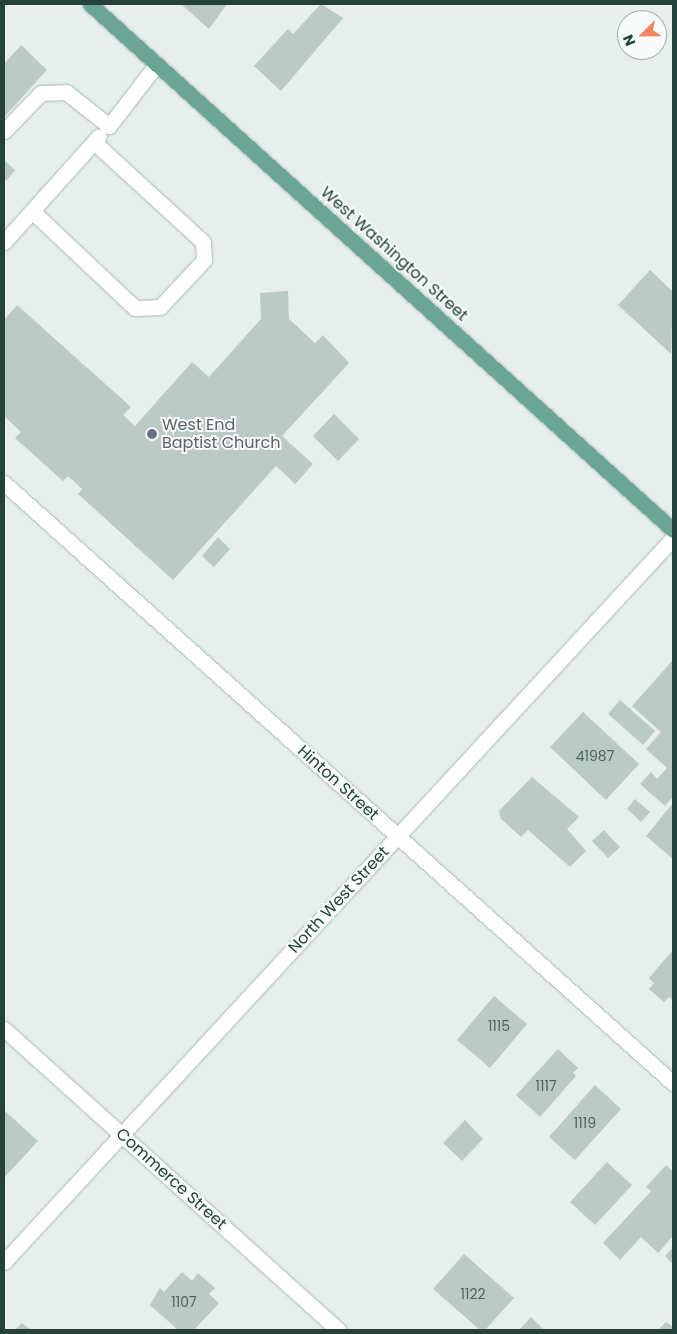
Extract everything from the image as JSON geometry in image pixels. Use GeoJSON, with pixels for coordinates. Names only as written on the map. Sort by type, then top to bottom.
{"type":"FeatureCollection","features":[{"type":"Feature","properties":{"kind":"main road","name":"West Washington Street"},"geometry":{"type":"LineString","coordinates":[[90,4],[673,530]]}},
{"type":"Feature","properties":{"kind":"street"},"geometry":{"type":"LineString","coordinates":[[4,242],[109,126],[156,64]]}},
{"type":"Feature","properties":{"kind":"street"},"geometry":{"type":"LineString","coordinates":[[4,131],[41,93],[66,92],[109,126]]}},
{"type":"Feature","properties":{"kind":"street"},"geometry":{"type":"LineString","coordinates":[[32,211],[135,308],[160,307],[204,260],[203,242],[94,142]]}},
{"type":"Feature","properties":{"kind":"street","name":"Hinton Street"},"geometry":{"type":"LineString","coordinates":[[4,483],[673,1083]]}},
{"type":"Feature","properties":{"kind":"street","name":"North West Street"},"geometry":{"type":"LineString","coordinates":[[4,1262],[673,538]]}},
{"type":"Feature","properties":{"kind":"street","name":"Commerce Street"},"geometry":{"type":"LineString","coordinates":[[4,1029],[338,1330]]}},
{"type":"Feature","properties":{"kind":"building"},"geometry":{"type":"Polygon","coordinates":[[[181,4],[227,4],[209,29],[181,4]]]}},
{"type":"Feature","properties":{"kind":"building"},"geometry":{"type":"Polygon","coordinates":[[[321,4],[343,18],[281,91],[254,66],[288,29],[293,34],[321,4]]]}},
{"type":"Feature","properties":{"kind":"building"},"geometry":{"type":"Polygon","coordinates":[[[21,45],[47,70],[4,117],[4,64],[21,45]]]}},
{"type":"Feature","properties":{"kind":"building"},"geometry":{"type":"Polygon","coordinates":[[[4,160],[15,170],[6,181],[4,179],[4,160]]]}},
{"type":"Feature","properties":{"kind":"building"},"geometry":{"type":"Polygon","coordinates":[[[650,270],[673,292],[671,354],[618,305],[650,270]]]}},
{"type":"Feature","properties":{"kind":"building","name":"West End Baptist Church"},"geometry":{"type":"Polygon","coordinates":[[[288,291],[289,319],[315,343],[323,335],[349,363],[282,436],[313,464],[295,484],[276,466],[173,580],[78,494],[82,489],[68,476],[63,481],[15,438],[21,432],[4,416],[4,320],[17,305],[131,407],[123,415],[135,426],[192,362],[209,377],[261,319],[260,293],[288,291]]]}},
{"type":"Feature","properties":{"kind":"building"},"geometry":{"type":"Polygon","coordinates":[[[334,414],[359,439],[338,461],[313,436],[334,414]]]}},
{"type":"Feature","properties":{"kind":"building"},"geometry":{"type":"Polygon","coordinates":[[[218,537],[230,549],[214,567],[202,556],[218,537]]]}},
{"type":"Feature","properties":{"kind":"building"},"geometry":{"type":"Polygon","coordinates":[[[673,660],[673,797],[665,806],[640,784],[651,772],[657,779],[667,768],[646,749],[661,732],[632,706],[673,660]]]}},
{"type":"Feature","properties":{"kind":"building"},"geometry":{"type":"Polygon","coordinates":[[[620,700],[655,731],[643,745],[608,714],[620,700]]]}},
{"type":"Feature","properties":{"kind":"building"},"geometry":{"type":"Polygon","coordinates":[[[583,712],[639,764],[606,800],[550,747],[583,712]]]}},
{"type":"Feature","properties":{"kind":"building"},"geometry":{"type":"Polygon","coordinates":[[[532,777],[579,817],[567,829],[586,851],[570,867],[528,830],[521,837],[501,819],[499,811],[532,777]]]}},
{"type":"Feature","properties":{"kind":"building"},"geometry":{"type":"Polygon","coordinates":[[[635,799],[650,812],[641,822],[627,809],[635,799]]]}},
{"type":"Feature","properties":{"kind":"building"},"geometry":{"type":"Polygon","coordinates":[[[673,803],[673,859],[646,836],[673,803]]]}},
{"type":"Feature","properties":{"kind":"building"},"geometry":{"type":"Polygon","coordinates":[[[604,830],[620,847],[608,858],[592,841],[604,830]]]}},
{"type":"Feature","properties":{"kind":"building"},"geometry":{"type":"Polygon","coordinates":[[[673,950],[673,1001],[669,997],[664,1002],[649,989],[654,983],[649,978],[673,950]]]}},
{"type":"Feature","properties":{"kind":"building"},"geometry":{"type":"Polygon","coordinates":[[[494,996],[527,1024],[490,1068],[457,1040],[494,996]]]}},
{"type":"Feature","properties":{"kind":"building"},"geometry":{"type":"Polygon","coordinates":[[[558,1049],[578,1068],[573,1073],[576,1076],[540,1117],[516,1095],[558,1049]]]}},
{"type":"Feature","properties":{"kind":"building"},"geometry":{"type":"Polygon","coordinates":[[[595,1085],[621,1109],[575,1160],[549,1137],[595,1085]]]}},
{"type":"Feature","properties":{"kind":"building"},"geometry":{"type":"Polygon","coordinates":[[[4,1110],[38,1141],[4,1178],[4,1110]]]}},
{"type":"Feature","properties":{"kind":"building"},"geometry":{"type":"Polygon","coordinates":[[[465,1120],[483,1139],[462,1161],[443,1143],[465,1120]]]}},
{"type":"Feature","properties":{"kind":"building"},"geometry":{"type":"Polygon","coordinates":[[[607,1162],[632,1185],[595,1225],[570,1202],[607,1162]]]}},
{"type":"Feature","properties":{"kind":"building"},"geometry":{"type":"Polygon","coordinates":[[[666,1165],[673,1171],[673,1236],[658,1253],[641,1237],[620,1260],[603,1243],[651,1191],[646,1187],[666,1165]]]}},
{"type":"Feature","properties":{"kind":"building"},"geometry":{"type":"Polygon","coordinates":[[[673,1247],[673,1264],[665,1256],[673,1247]]]}},
{"type":"Feature","properties":{"kind":"building"},"geometry":{"type":"Polygon","coordinates":[[[464,1254],[514,1298],[485,1330],[480,1330],[433,1289],[464,1254]]]}},
{"type":"Feature","properties":{"kind":"building"},"geometry":{"type":"Polygon","coordinates":[[[182,1272],[192,1281],[198,1273],[215,1288],[209,1294],[219,1303],[194,1330],[178,1330],[150,1305],[160,1288],[164,1292],[182,1272]]]}},
{"type":"Feature","properties":{"kind":"building"},"geometry":{"type":"Polygon","coordinates":[[[531,1317],[544,1330],[519,1330],[531,1317]]]}},
{"type":"Feature","properties":{"kind":"building"},"geometry":{"type":"Polygon","coordinates":[[[666,1322],[673,1327],[673,1330],[659,1329],[666,1322]]]}},
{"type":"Feature","properties":{"kind":"building"},"geometry":{"type":"Polygon","coordinates":[[[22,1323],[28,1328],[34,1330],[15,1330],[22,1323]]]}},
{"type":"Feature","properties":{"kind":"place","name":"West End Baptist Church"},"geometry":{"type":"Point","coordinates":[152,434]}}]}
